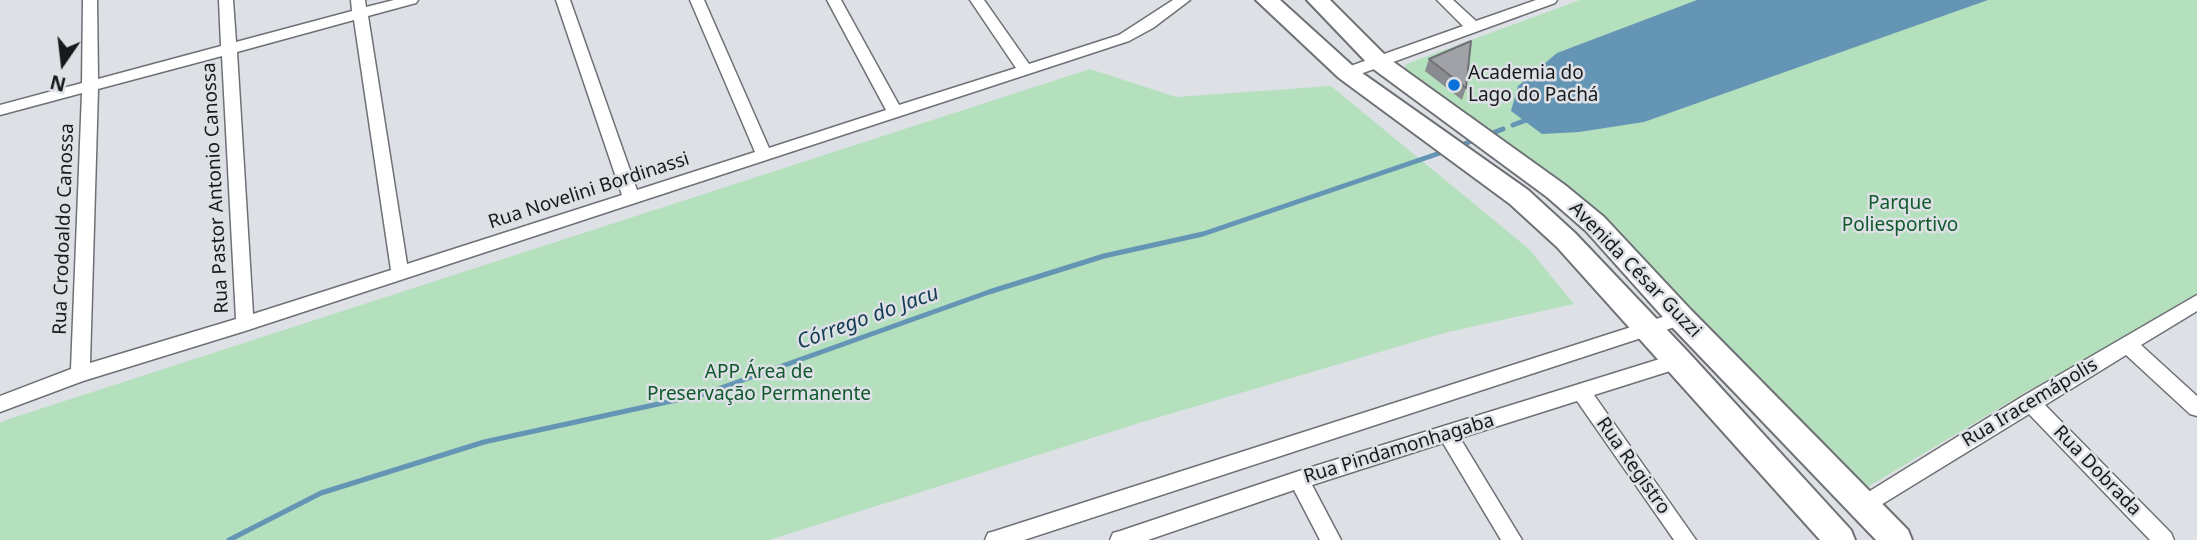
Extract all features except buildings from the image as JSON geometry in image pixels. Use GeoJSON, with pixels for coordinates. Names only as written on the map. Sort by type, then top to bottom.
{"type":"FeatureCollection","features":[{"type":"Feature","properties":{"kind":"street","name":"Rua Crodoaldo Canossa"},"geometry":{"type":"LineString","coordinates":[[80,374],[90,85],[90,0]]}},
{"type":"Feature","properties":{"kind":"street","name":"Rua Pastor Antonio Canossa"},"geometry":{"type":"LineString","coordinates":[[226,0],[245,324]]}},
{"type":"Feature","properties":{"kind":"street"},"geometry":{"type":"LineString","coordinates":[[0,110],[230,49],[359,7],[411,0]]}},
{"type":"Feature","properties":{"kind":"street"},"geometry":{"type":"LineString","coordinates":[[563,0],[632,199]]}},
{"type":"Feature","properties":{"kind":"street"},"geometry":{"type":"LineString","coordinates":[[697,0],[764,155]]}},
{"type":"Feature","properties":{"kind":"street"},"geometry":{"type":"LineString","coordinates":[[835,0],[895,112]]}},
{"type":"Feature","properties":{"kind":"street"},"geometry":{"type":"LineString","coordinates":[[977,0],[1025,70]]}},
{"type":"Feature","properties":{"kind":"street","name":"Rua Novelini Bordinassi"},"geometry":{"type":"LineString","coordinates":[[0,404],[80,374],[245,324],[1124,38],[1148,26],[1182,0]]}},
{"type":"Feature","properties":{"kind":"street","name":"Avenida César Guzzi"},"geometry":{"type":"LineString","coordinates":[[1267,0],[1347,73],[1519,197],[1566,240],[1840,540]]}},
{"type":"Feature","properties":{"kind":"street","name":"Avenida César Guzzi"},"geometry":{"type":"LineString","coordinates":[[1318,0],[1380,63],[1585,216],[1897,540]]}},
{"type":"Feature","properties":{"kind":"street"},"geometry":{"type":"LineString","coordinates":[[1444,0],[1472,26]]}},
{"type":"Feature","properties":{"kind":"street"},"geometry":{"type":"LineString","coordinates":[[1347,73],[1550,0]]}},
{"type":"Feature","properties":{"kind":"street"},"geometry":{"type":"LineString","coordinates":[[359,7],[400,274]]}},
{"type":"Feature","properties":{"kind":"street","name":"Rua Iracemápolis"},"geometry":{"type":"LineString","coordinates":[[1864,505],[2197,302]]}},
{"type":"Feature","properties":{"kind":"street"},"geometry":{"type":"LineString","coordinates":[[995,540],[1681,318]]}},
{"type":"Feature","properties":{"kind":"street"},"geometry":{"type":"LineString","coordinates":[[2127,344],[2197,408]]}},
{"type":"Feature","properties":{"kind":"street","name":"Rua Pindamonhagaba"},"geometry":{"type":"LineString","coordinates":[[1119,540],[1150,536],[1299,480],[1679,361]]}},
{"type":"Feature","properties":{"kind":"street","name":"Rua Registro"},"geometry":{"type":"LineString","coordinates":[[1581,392],[1686,540]]}},
{"type":"Feature","properties":{"kind":"street","name":"Rua Dobrada"},"geometry":{"type":"LineString","coordinates":[[2030,402],[2164,540]]}},
{"type":"Feature","properties":{"kind":"street"},"geometry":{"type":"LineString","coordinates":[[1448,435],[1512,540]]}},
{"type":"Feature","properties":{"kind":"street"},"geometry":{"type":"LineString","coordinates":[[1299,480],[1331,540]]}},
{"type":"Feature","properties":{"kind":"green space","name":"Parque Poliesportivo"},"geometry":{"type":"Polygon","coordinates":[[[1580,0],[2197,0],[2197,299],[2026,392],[1866,488],[1590,207],[1404,70],[1406,64],[1580,0]]]}},
{"type":"Feature","properties":{"kind":"green space","name":"APP Área de Preservação Permanente"},"geometry":{"type":"Polygon","coordinates":[[[1090,69],[1176,97],[1331,86],[1529,249],[1574,304],[1444,333],[1139,423],[769,540],[0,540],[0,423],[6,420],[1090,69]]]}},
{"type":"Feature","properties":{"kind":"water"},"geometry":{"type":"Polygon","coordinates":[[[1697,0],[1988,0],[1644,122],[1579,132],[1542,134],[1511,111],[1518,86],[1557,53],[1697,0]]]}},
{"type":"Feature","properties":{"kind":"waterway","name":"Córrego do Jacu"},"geometry":{"type":"LineString","coordinates":[[1513,125],[1529,119]]}},
{"type":"Feature","properties":{"kind":"waterway","name":"Córrego do Jacu"},"geometry":{"type":"LineString","coordinates":[[1490,134],[1503,129]]}},
{"type":"Feature","properties":{"kind":"waterway","name":"Córrego do Jacu"},"geometry":{"type":"LineString","coordinates":[[1457,147],[1474,140]]}},
{"type":"Feature","properties":{"kind":"waterway","name":"Córrego do Jacu"},"geometry":{"type":"LineString","coordinates":[[229,540],[321,493],[484,442],[704,394],[989,292],[1104,256],[1203,234],[1440,153]]}},
{"type":"Feature","properties":{"kind":"place","name":"Academia do Lago do Pachá"},"geometry":{"type":"Point","coordinates":[1454,85]}}]}
